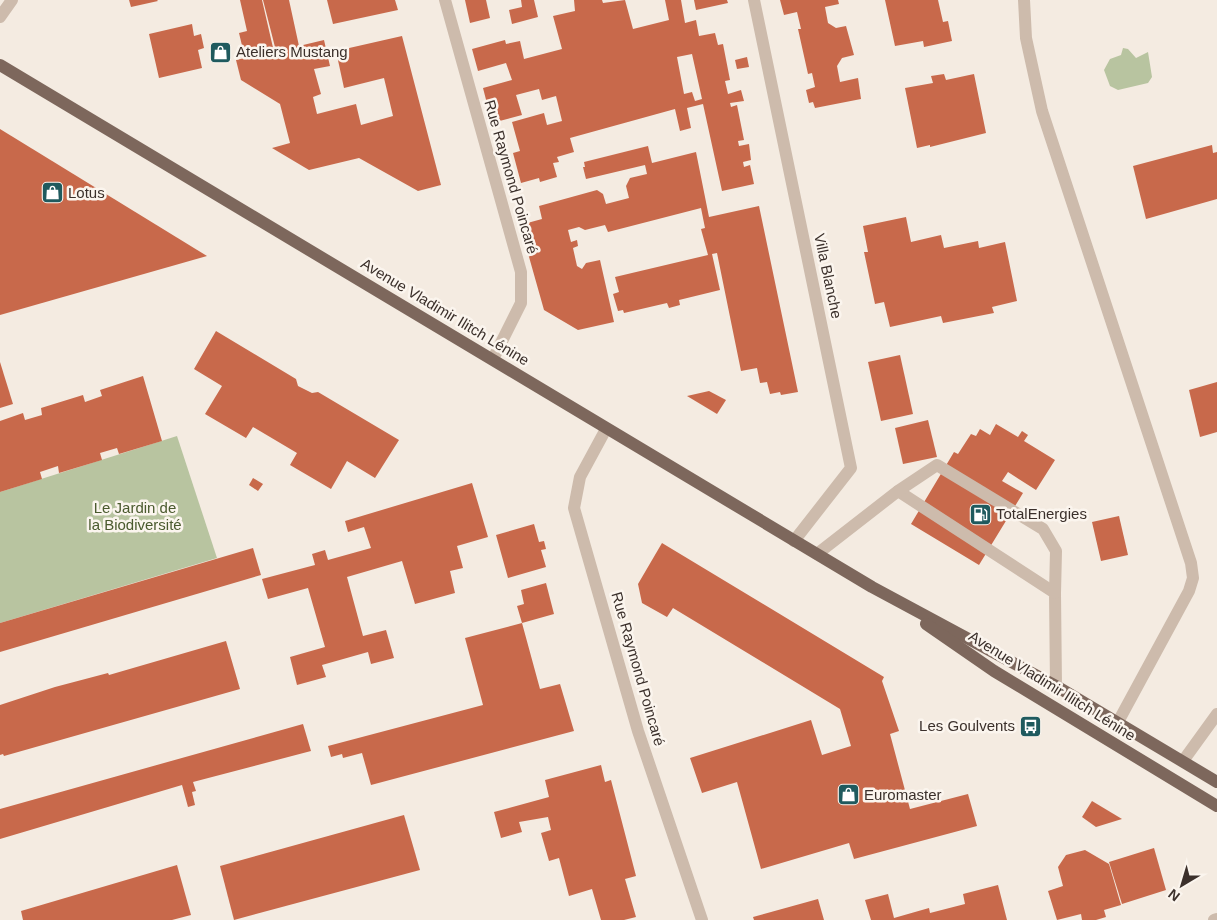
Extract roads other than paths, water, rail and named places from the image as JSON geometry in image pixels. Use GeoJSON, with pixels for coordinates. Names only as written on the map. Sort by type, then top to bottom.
{"type":"FeatureCollection","features":[{"type":"Feature","properties":{"kind":"main road","name":"Avenue Vladimir Ilitch Lénine"},"geometry":{"type":"LineString","coordinates":[[0,66],[493,358],[872,587],[1056,686],[1217,782]]}},
{"type":"Feature","properties":{"kind":"main road","name":"Avenue Vladimir Ilitch Lénine"},"geometry":{"type":"LineString","coordinates":[[872,587],[1002,676],[1217,806]]}},
{"type":"Feature","properties":{"kind":"street"},"geometry":{"type":"LineString","coordinates":[[0,17],[12,0]]}},
{"type":"Feature","properties":{"kind":"street","name":"Rue Raymond Poincaré"},"geometry":{"type":"LineString","coordinates":[[445,0],[521,272],[520,303],[493,358]]}},
{"type":"Feature","properties":{"kind":"street","name":"Villa Blanche"},"geometry":{"type":"LineString","coordinates":[[754,0],[851,468],[794,541]]}},
{"type":"Feature","properties":{"kind":"street"},"geometry":{"type":"LineString","coordinates":[[1024,0],[1026,38],[1042,111],[1191,563],[1193,578],[1189,591],[1118,722]]}},
{"type":"Feature","properties":{"kind":"street","name":"Rue Raymond Poincaré"},"geometry":{"type":"LineString","coordinates":[[606,428],[580,477],[574,508],[638,731],[702,920]]}},
{"type":"Feature","properties":{"kind":"street"},"geometry":{"type":"LineString","coordinates":[[817,554],[898,491],[937,466],[1043,528],[1056,550],[1056,686]]}},
{"type":"Feature","properties":{"kind":"street"},"geometry":{"type":"LineString","coordinates":[[898,491],[1055,592]]}},
{"type":"Feature","properties":{"kind":"street"},"geometry":{"type":"LineString","coordinates":[[1183,761],[1217,714]]}},
{"type":"Feature","properties":{"kind":"place","name":"Ateliers Mustang"},"geometry":{"type":"Point","coordinates":[220,52]}},
{"type":"Feature","properties":{"kind":"place","name":"Lotus"},"geometry":{"type":"Point","coordinates":[52,193]}},
{"type":"Feature","properties":{"kind":"place","name":"TotalEnergies"},"geometry":{"type":"Point","coordinates":[980,514]}},
{"type":"Feature","properties":{"kind":"place","name":"Les Goulvents"},"geometry":{"type":"Point","coordinates":[1031,726]}},
{"type":"Feature","properties":{"kind":"place","name":"Euromaster"},"geometry":{"type":"Point","coordinates":[848,795]}},
{"type":"Feature","properties":{"kind":"park label","name":"Le Jardin de la Biodiversité"},"geometry":{"type":"Point","coordinates":[135,516]}}]}
